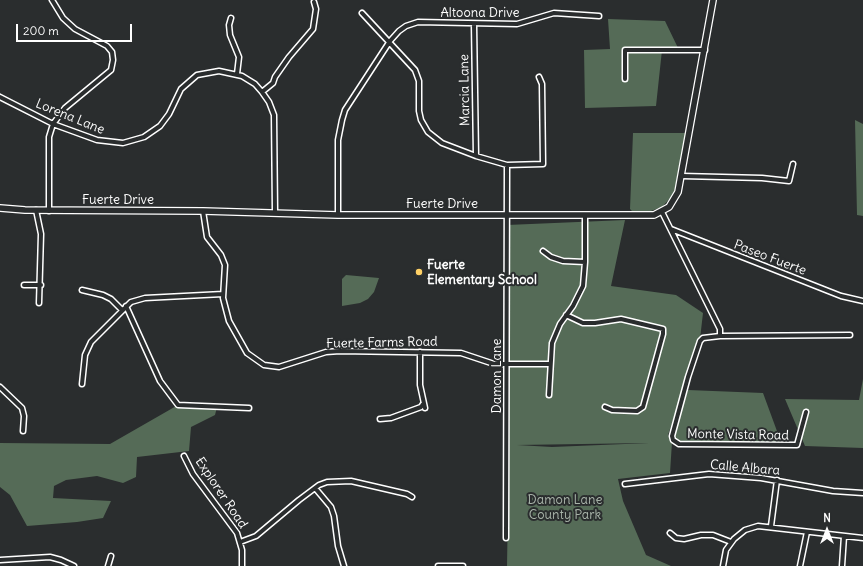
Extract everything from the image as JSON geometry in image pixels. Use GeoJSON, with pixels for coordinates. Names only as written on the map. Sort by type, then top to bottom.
{"type":"FeatureCollection","features":[{"type":"Feature","properties":{"kind":"street"},"geometry":{"type":"LineString","coordinates":[[49,211],[49,137],[53,124],[65,108],[111,70],[113,60],[112,52],[107,46],[75,29],[63,18],[52,0]]}},
{"type":"Feature","properties":{"kind":"street"},"geometry":{"type":"LineString","coordinates":[[713,0],[682,176],[675,200],[662,212],[720,329],[720,336]]}},
{"type":"Feature","properties":{"kind":"street"},"geometry":{"type":"LineString","coordinates":[[262,92],[273,83],[274,76],[313,29],[316,10],[314,2]]}},
{"type":"Feature","properties":{"kind":"street"},"geometry":{"type":"LineString","coordinates":[[362,12],[415,70],[419,81],[420,115],[428,132],[442,143],[476,156],[507,165],[542,164],[542,84],[539,77]]}},
{"type":"Feature","properties":{"kind":"street","name":"Altoona Drive"},"geometry":{"type":"LineString","coordinates":[[338,215],[338,140],[342,120],[346,110],[390,41],[399,31],[414,23],[524,23],[544,15],[559,12],[599,16]]}},
{"type":"Feature","properties":{"kind":"street"},"geometry":{"type":"LineString","coordinates":[[231,18],[229,25],[230,35],[239,57],[237,74]]}},
{"type":"Feature","properties":{"kind":"street","name":"Marcia Lane"},"geometry":{"type":"LineString","coordinates":[[474,24],[476,156]]}},
{"type":"Feature","properties":{"kind":"street"},"geometry":{"type":"LineString","coordinates":[[625,79],[625,50],[705,50]]}},
{"type":"Feature","properties":{"kind":"street","name":"Lorena Lane"},"geometry":{"type":"LineString","coordinates":[[0,97],[53,124],[102,141],[117,143],[132,141],[148,135],[160,126],[167,118],[181,89],[194,77],[213,71],[237,74],[251,81],[262,92],[269,102],[274,119],[275,212]]}},
{"type":"Feature","properties":{"kind":"street"},"geometry":{"type":"LineString","coordinates":[[682,176],[762,178],[789,181],[793,164]]}},
{"type":"Feature","properties":{"kind":"street"},"geometry":{"type":"LineString","coordinates":[[507,165],[507,215]]}},
{"type":"Feature","properties":{"kind":"street","name":"Fuerte Drive"},"geometry":{"type":"LineString","coordinates":[[0,208],[49,211],[203,211],[338,215],[650,216],[662,212]]}},
{"type":"Feature","properties":{"kind":"street"},"geometry":{"type":"LineString","coordinates":[[36,210],[41,234],[41,286],[39,303]]}},
{"type":"Feature","properties":{"kind":"street","name":"Fuerte Farms Road"},"geometry":{"type":"LineString","coordinates":[[203,211],[206,234],[225,265],[223,294],[227,317],[239,341],[253,359],[268,366],[279,367],[290,365],[316,355],[335,351],[461,353],[490,363],[550,364]]}},
{"type":"Feature","properties":{"kind":"street","name":"Damon Lane"},"geometry":{"type":"LineString","coordinates":[[506,538],[507,215]]}},
{"type":"Feature","properties":{"kind":"street"},"geometry":{"type":"LineString","coordinates":[[549,395],[552,343],[560,324],[582,286],[585,262],[585,215]]}},
{"type":"Feature","properties":{"kind":"street","name":"Paseo Fuerte"},"geometry":{"type":"LineString","coordinates":[[671,229],[841,296],[863,301]]}},
{"type":"Feature","properties":{"kind":"street"},"geometry":{"type":"LineString","coordinates":[[543,251],[551,257],[564,261],[585,262]]}},
{"type":"Feature","properties":{"kind":"street"},"geometry":{"type":"LineString","coordinates":[[24,286],[41,286]]}},
{"type":"Feature","properties":{"kind":"street"},"geometry":{"type":"LineString","coordinates":[[82,290],[103,295],[111,299],[122,310]]}},
{"type":"Feature","properties":{"kind":"street"},"geometry":{"type":"LineString","coordinates":[[82,384],[86,352],[92,342],[126,306],[136,300],[145,298],[223,294]]}},
{"type":"Feature","properties":{"kind":"street"},"geometry":{"type":"LineString","coordinates":[[126,306],[160,381],[178,405],[249,408]]}},
{"type":"Feature","properties":{"kind":"street"},"geometry":{"type":"LineString","coordinates":[[566,315],[583,323],[629,320],[663,329],[663,334],[643,407],[637,411],[612,410],[606,407]]}},
{"type":"Feature","properties":{"kind":"street","name":"Monte Vista Road"},"geometry":{"type":"LineString","coordinates":[[806,412],[797,445],[680,444],[675,442],[672,436],[688,377],[700,342],[703,338],[720,336],[850,335]]}},
{"type":"Feature","properties":{"kind":"street"},"geometry":{"type":"LineString","coordinates":[[380,419],[391,418],[424,406],[420,385],[420,352]]}},
{"type":"Feature","properties":{"kind":"street"},"geometry":{"type":"LineString","coordinates":[[0,387],[22,408],[24,416],[23,431]]}},
{"type":"Feature","properties":{"kind":"street","name":"Explorer Road"},"geometry":{"type":"LineString","coordinates":[[184,456],[193,474],[232,525],[240,542],[243,555],[242,566]]}},
{"type":"Feature","properties":{"kind":"street","name":"Calle Albara"},"geometry":{"type":"LineString","coordinates":[[625,484],[709,474],[777,480],[832,491],[863,493]]}},
{"type":"Feature","properties":{"kind":"street"},"geometry":{"type":"LineString","coordinates":[[771,526],[777,480]]}},
{"type":"Feature","properties":{"kind":"street"},"geometry":{"type":"LineString","coordinates":[[240,542],[256,536],[315,488],[332,481],[345,481],[394,491],[412,497]]}},
{"type":"Feature","properties":{"kind":"street"},"geometry":{"type":"LineString","coordinates":[[315,488],[331,507],[334,516],[338,546],[344,566]]}},
{"type":"Feature","properties":{"kind":"street"},"geometry":{"type":"LineString","coordinates":[[723,566],[724,554],[737,535],[749,528],[762,525],[863,538]]}},
{"type":"Feature","properties":{"kind":"street"},"geometry":{"type":"LineString","coordinates":[[800,566],[807,532]]}},
{"type":"Feature","properties":{"kind":"street"},"geometry":{"type":"LineString","coordinates":[[670,533],[676,538],[684,540],[713,535],[731,542]]}},
{"type":"Feature","properties":{"kind":"street"},"geometry":{"type":"LineString","coordinates":[[842,566],[844,536]]}},
{"type":"Feature","properties":{"kind":"street"},"geometry":{"type":"LineString","coordinates":[[108,566],[112,556]]}},
{"type":"Feature","properties":{"kind":"street"},"geometry":{"type":"LineString","coordinates":[[0,560],[50,557],[74,566]]}},
{"type":"Feature","properties":{"kind":"street"},"geometry":{"type":"LineString","coordinates":[[17,560],[19,566]]}},
{"type":"Feature","properties":{"kind":"street"},"geometry":{"type":"LineString","coordinates":[[438,566],[463,566]]}},
{"type":"Feature","properties":{"kind":"green space"},"geometry":{"type":"Polygon","coordinates":[[[608,19],[665,21],[679,50],[662,50],[656,106],[585,108],[584,50],[610,49],[608,19]]]}},
{"type":"Feature","properties":{"kind":"green space"},"geometry":{"type":"Polygon","coordinates":[[[855,120],[863,124],[863,216],[857,215],[855,120]]]}},
{"type":"Feature","properties":{"kind":"green space"},"geometry":{"type":"Polygon","coordinates":[[[633,133],[686,133],[674,194],[662,207],[651,211],[633,212],[630,209],[633,133]]]}},
{"type":"Feature","properties":{"kind":"green space","name":"Damon Lane County Park"},"geometry":{"type":"Polygon","coordinates":[[[625,220],[611,286],[676,295],[703,313],[700,339],[668,435],[671,442],[688,390],[763,393],[781,442],[672,442],[670,473],[618,479],[623,501],[646,555],[671,566],[507,566],[509,444],[507,225],[625,220]],[[649,443],[517,445],[552,447],[649,443]]]}},
{"type":"Feature","properties":{"kind":"green space"},"geometry":{"type":"Polygon","coordinates":[[[346,275],[379,278],[374,292],[368,299],[360,303],[342,306],[342,279],[346,275]]]}},
{"type":"Feature","properties":{"kind":"green space"},"geometry":{"type":"Polygon","coordinates":[[[863,379],[863,448],[805,446],[785,399],[859,400],[863,379]]]}},
{"type":"Feature","properties":{"kind":"green space"},"geometry":{"type":"Polygon","coordinates":[[[178,405],[217,407],[215,415],[191,427],[189,451],[137,457],[136,477],[123,483],[97,476],[66,480],[54,486],[53,498],[111,501],[103,518],[77,522],[27,526],[10,495],[0,487],[0,443],[110,444],[178,405]]]}},
{"type":"Feature","properties":{"kind":"place","name":"Fuerte Elementary School"},"geometry":{"type":"Point","coordinates":[419,272]}}]}
